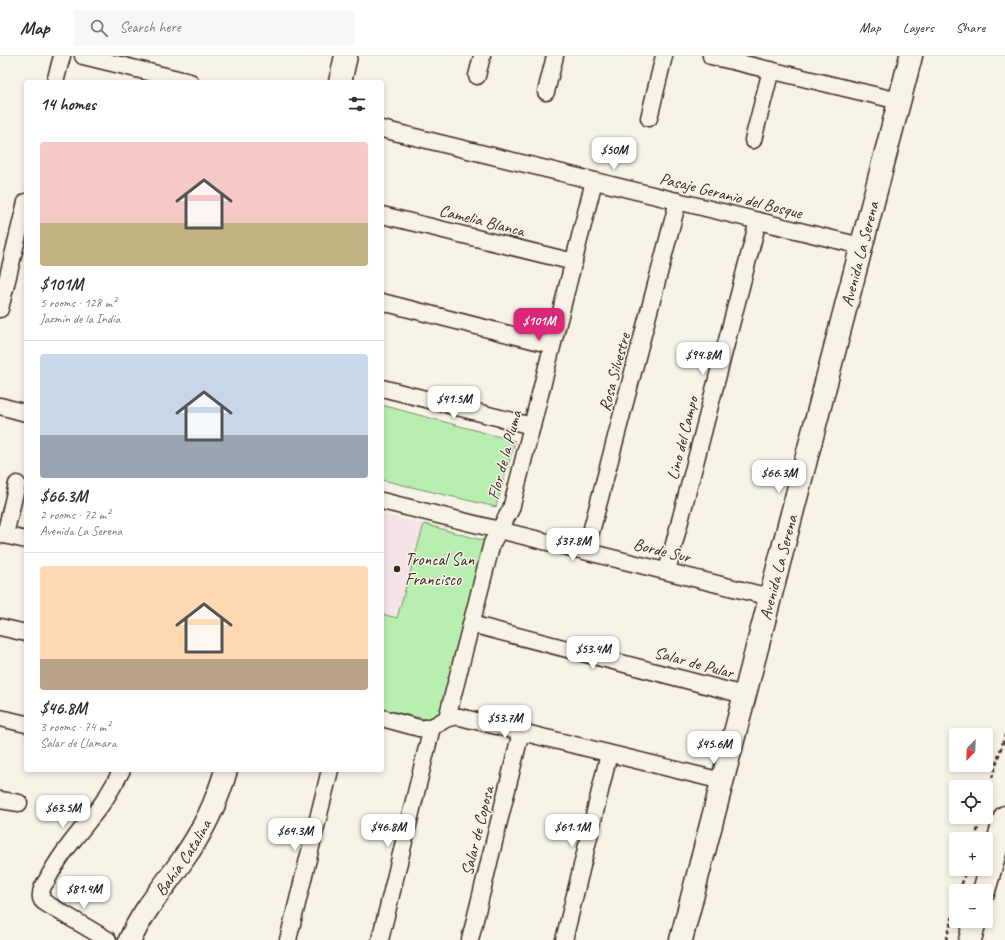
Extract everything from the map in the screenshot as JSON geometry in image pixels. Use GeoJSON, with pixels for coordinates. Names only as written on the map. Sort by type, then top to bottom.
{"type":"FeatureCollection","features":[{"type":"Feature","properties":{"kind":"street"},"geometry":{"type":"LineString","coordinates":[[56,80],[62,56]]}},
{"type":"Feature","properties":{"kind":"street"},"geometry":{"type":"LineString","coordinates":[[83,56],[160,78],[175,80]]}},
{"type":"Feature","properties":{"kind":"street"},"geometry":{"type":"LineString","coordinates":[[340,80],[346,56]]}},
{"type":"Feature","properties":{"kind":"street"},"geometry":{"type":"LineString","coordinates":[[477,76],[482,56]]}},
{"type":"Feature","properties":{"kind":"street"},"geometry":{"type":"LineString","coordinates":[[546,92],[555,56]]}},
{"type":"Feature","properties":{"kind":"street"},"geometry":{"type":"LineString","coordinates":[[650,118],[664,56]]}},
{"type":"Feature","properties":{"kind":"street"},"geometry":{"type":"LineString","coordinates":[[711,56],[899,101]]}},
{"type":"Feature","properties":{"kind":"street","name":"Avenida La Serena"},"geometry":{"type":"LineString","coordinates":[[681,940],[911,56]]}},
{"type":"Feature","properties":{"kind":"street"},"geometry":{"type":"LineString","coordinates":[[753,140],[771,70]]}},
{"type":"Feature","properties":{"kind":"street","name":"Pasaje Geranio del Bosque"},"geometry":{"type":"LineString","coordinates":[[384,129],[861,246]]}},
{"type":"Feature","properties":{"kind":"street","name":"Flor de la Pluma"},"geometry":{"type":"LineString","coordinates":[[447,718],[492,543],[510,509],[594,181]]}},
{"type":"Feature","properties":{"kind":"street","name":"Rosa Silvestre"},"geometry":{"type":"LineString","coordinates":[[586,551],[678,201]]}},
{"type":"Feature","properties":{"kind":"street"},"geometry":{"type":"LineString","coordinates":[[0,309],[4,271],[24,208]]}},
{"type":"Feature","properties":{"kind":"street","name":"Camelia Blanca"},"geometry":{"type":"LineString","coordinates":[[384,215],[574,262]]}},
{"type":"Feature","properties":{"kind":"street","name":"Lino del Campo"},"geometry":{"type":"LineString","coordinates":[[667,571],[758,221]]}},
{"type":"Feature","properties":{"kind":"street"},"geometry":{"type":"LineString","coordinates":[[384,303],[552,345]]}},
{"type":"Feature","properties":{"kind":"street"},"geometry":{"type":"LineString","coordinates":[[384,389],[532,426]]}},
{"type":"Feature","properties":{"kind":"street"},"geometry":{"type":"LineString","coordinates":[[0,406],[24,412]]}},
{"type":"Feature","properties":{"kind":"street"},"geometry":{"type":"LineString","coordinates":[[17,484],[3,535],[24,540]]}},
{"type":"Feature","properties":{"kind":"street","name":"Borde Sur"},"geometry":{"type":"LineString","coordinates":[[384,501],[770,597]]}},
{"type":"Feature","properties":{"kind":"street","name":"Salar de Pular"},"geometry":{"type":"LineString","coordinates":[[471,624],[744,695]]}},
{"type":"Feature","properties":{"kind":"street"},"geometry":{"type":"LineString","coordinates":[[0,627],[24,633]]}},
{"type":"Feature","properties":{"kind":"street"},"geometry":{"type":"LineString","coordinates":[[384,719],[420,728],[426,728],[432,727],[447,718],[460,717],[722,781]]}},
{"type":"Feature","properties":{"kind":"street"},"geometry":{"type":"LineString","coordinates":[[0,718],[24,724]]}},
{"type":"Feature","properties":{"kind":"street"},"geometry":{"type":"LineString","coordinates":[[380,940],[432,727]]}},
{"type":"Feature","properties":{"kind":"street","name":"Salar de Coposa"},"geometry":{"type":"LineString","coordinates":[[470,940],[521,732]]}},
{"type":"Feature","properties":{"kind":"street"},"geometry":{"type":"LineString","coordinates":[[564,940],[609,754]]}},
{"type":"Feature","properties":{"kind":"street"},"geometry":{"type":"LineString","coordinates":[[108,940],[43,902],[41,893],[56,864],[108,795],[121,772]]}},
{"type":"Feature","properties":{"kind":"street","name":"Bahía Catalina"},"geometry":{"type":"LineString","coordinates":[[130,940],[143,915],[183,860],[198,835],[212,809],[225,772]]}},
{"type":"Feature","properties":{"kind":"street"},"geometry":{"type":"LineString","coordinates":[[288,940],[330,772]]}},
{"type":"Feature","properties":{"kind":"street"},"geometry":{"type":"LineString","coordinates":[[0,800],[19,803]]}},
{"type":"Feature","properties":{"kind":"street"},"geometry":{"type":"LineString","coordinates":[[986,884],[1005,817]]}},
{"type":"Feature","properties":{"kind":"street"},"geometry":{"type":"LineString","coordinates":[[970,940],[973,928]]}},
{"type":"Feature","properties":{"kind":"path"},"geometry":{"type":"LineString","coordinates":[[991,780],[1005,735]]}},
{"type":"Feature","properties":{"kind":"path"},"geometry":{"type":"LineString","coordinates":[[946,940],[949,928]]}},
{"type":"Feature","properties":{"kind":"shaded area","name":"Troncal San Francisco"},"geometry":{"type":"Polygon","coordinates":[[[384,514],[424,524],[397,618],[384,615],[384,514]]]}},
{"type":"Feature","properties":{"kind":"green space"},"geometry":{"type":"Polygon","coordinates":[[[384,406],[515,441],[496,507],[384,480],[384,406]]]}},
{"type":"Feature","properties":{"kind":"green space"},"geometry":{"type":"Polygon","coordinates":[[[424,524],[485,541],[442,713],[429,720],[384,709],[384,615],[397,618],[424,524]]]}},
{"type":"Feature","properties":{"kind":"place","name":"Troncal San Francisco"},"geometry":{"type":"Point","coordinates":[397,569]}}]}
